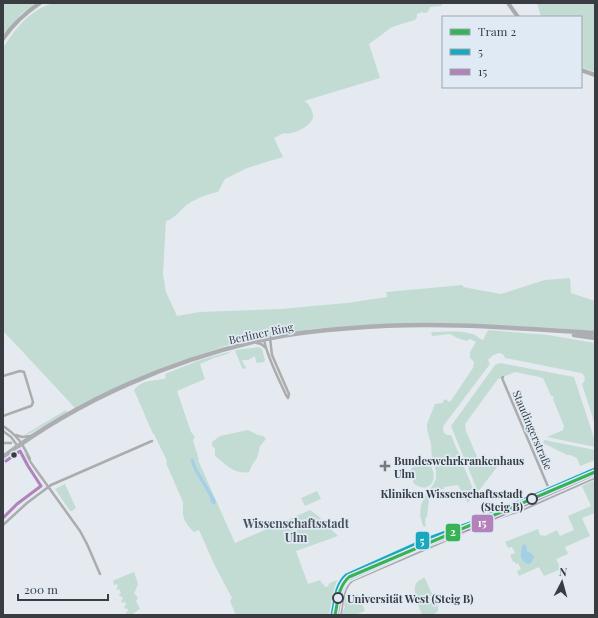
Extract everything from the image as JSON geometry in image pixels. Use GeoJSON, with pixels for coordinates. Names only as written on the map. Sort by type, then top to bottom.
{"type":"FeatureCollection","features":[{"type":"Feature","properties":{"kind":"main road","name":"Berliner Ring"},"geometry":{"type":"LineString","coordinates":[[3,457],[57,420],[90,402],[146,377],[226,349],[270,338],[310,332],[395,326],[502,327],[595,333]]}},
{"type":"Feature","properties":{"kind":"main road","name":"Berliner Ring"},"geometry":{"type":"LineString","coordinates":[[549,331],[595,338]]}},
{"type":"Feature","properties":{"kind":"street"},"geometry":{"type":"LineString","coordinates":[[3,39],[22,16],[40,3]]}},
{"type":"Feature","properties":{"kind":"street"},"geometry":{"type":"LineString","coordinates":[[508,3],[517,16]]}},
{"type":"Feature","properties":{"kind":"street"},"geometry":{"type":"LineString","coordinates":[[582,70],[595,75]]}},
{"type":"Feature","properties":{"kind":"street"},"geometry":{"type":"LineString","coordinates":[[264,340],[266,348],[288,398],[289,394],[272,355],[270,338]]}},
{"type":"Feature","properties":{"kind":"street"},"geometry":{"type":"LineString","coordinates":[[254,342],[261,344],[266,348]]}},
{"type":"Feature","properties":{"kind":"street"},"geometry":{"type":"LineString","coordinates":[[3,376],[18,371],[25,373],[33,400],[33,404],[31,406],[3,416]]}},
{"type":"Feature","properties":{"kind":"street","name":"Staudingerstraße"},"geometry":{"type":"LineString","coordinates":[[503,377],[502,378],[549,489]]}},
{"type":"Feature","properties":{"kind":"street"},"geometry":{"type":"LineString","coordinates":[[3,426],[15,435],[25,437],[35,434]]}},
{"type":"Feature","properties":{"kind":"street"},"geometry":{"type":"LineString","coordinates":[[3,431],[20,445],[80,531],[100,574]]}},
{"type":"Feature","properties":{"kind":"street"},"geometry":{"type":"LineString","coordinates":[[15,435],[25,455],[32,463]]}},
{"type":"Feature","properties":{"kind":"street"},"geometry":{"type":"LineString","coordinates":[[3,525],[22,506],[48,486],[152,441]]}},
{"type":"Feature","properties":{"kind":"street"},"geometry":{"type":"LineString","coordinates":[[3,443],[11,443]]}},
{"type":"Feature","properties":{"kind":"street"},"geometry":{"type":"LineString","coordinates":[[3,457],[15,453],[25,455]]}},
{"type":"Feature","properties":{"kind":"street"},"geometry":{"type":"LineString","coordinates":[[332,615],[339,583],[346,575],[424,540],[464,526],[595,469]]}},
{"type":"Feature","properties":{"kind":"street"},"geometry":{"type":"LineString","coordinates":[[340,615],[345,588],[352,580],[595,477]]}},
{"type":"Feature","properties":{"kind":"street"},"geometry":{"type":"LineString","coordinates":[[549,489],[552,496]]}},
{"type":"Feature","properties":{"kind":"green space"},"geometry":{"type":"Polygon","coordinates":[[[3,3],[37,3],[21,14],[3,36],[3,3]]]}},
{"type":"Feature","properties":{"kind":"green space"},"geometry":{"type":"Polygon","coordinates":[[[53,3],[443,3],[441,6],[430,7],[426,12],[417,14],[415,20],[392,27],[369,44],[380,78],[304,101],[309,105],[313,113],[313,118],[310,123],[300,130],[287,134],[284,133],[274,138],[283,157],[247,168],[225,179],[218,192],[203,196],[191,202],[178,214],[166,221],[163,274],[166,292],[177,316],[200,312],[280,309],[347,303],[387,297],[386,292],[463,285],[463,287],[501,294],[545,280],[570,278],[571,293],[595,301],[595,331],[447,323],[311,329],[225,346],[167,366],[75,408],[3,331],[3,48],[18,27],[30,15],[53,3]]]}},
{"type":"Feature","properties":{"kind":"green space"},"geometry":{"type":"Polygon","coordinates":[[[537,3],[595,3],[595,72],[582,67],[582,16],[541,16],[537,3]]]}},
{"type":"Feature","properties":{"kind":"green space"},"geometry":{"type":"Polygon","coordinates":[[[488,330],[548,335],[595,343],[595,425],[582,384],[585,380],[583,374],[505,358],[502,353],[497,353],[492,356],[488,360],[490,364],[444,425],[443,429],[444,433],[451,435],[476,496],[470,499],[468,503],[458,485],[430,491],[425,527],[423,526],[420,515],[421,505],[436,479],[436,471],[432,461],[431,444],[427,424],[435,404],[442,403],[445,399],[450,402],[473,368],[474,362],[470,358],[470,352],[476,342],[470,339],[467,341],[457,338],[450,334],[432,336],[431,332],[463,332],[474,335],[483,340],[488,330]]]}},
{"type":"Feature","properties":{"kind":"green space"},"geometry":{"type":"Polygon","coordinates":[[[259,347],[262,349],[265,360],[264,362],[256,362],[255,356],[248,360],[242,360],[246,367],[245,369],[242,368],[235,352],[236,350],[259,347]]]}},
{"type":"Feature","properties":{"kind":"green space"},"geometry":{"type":"Polygon","coordinates":[[[232,351],[200,364],[205,379],[177,391],[191,432],[195,437],[193,441],[199,459],[198,460],[235,543],[310,510],[338,536],[296,551],[308,584],[320,580],[325,587],[337,580],[333,593],[330,615],[236,615],[230,601],[232,598],[214,564],[199,530],[194,532],[185,521],[183,515],[183,502],[166,463],[167,461],[153,434],[134,390],[145,382],[166,378],[165,374],[200,360],[232,351]]]}},
{"type":"Feature","properties":{"kind":"green space"},"geometry":{"type":"Polygon","coordinates":[[[500,363],[574,377],[595,441],[595,447],[547,437],[563,430],[564,426],[553,396],[551,396],[543,378],[515,372],[498,379],[465,424],[466,431],[481,466],[489,466],[504,458],[478,492],[451,426],[495,365],[500,363]]]}},
{"type":"Feature","properties":{"kind":"green space"},"geometry":{"type":"Polygon","coordinates":[[[66,410],[67,412],[31,433],[24,435],[66,410]]]}},
{"type":"Feature","properties":{"kind":"green space"},"geometry":{"type":"Polygon","coordinates":[[[248,430],[263,436],[266,439],[260,446],[257,458],[249,472],[244,473],[230,468],[215,456],[215,449],[212,446],[212,442],[220,436],[248,430]]]}},
{"type":"Feature","properties":{"kind":"green space"},"geometry":{"type":"Polygon","coordinates":[[[544,440],[595,450],[595,460],[580,466],[577,458],[567,455],[543,443],[544,440]]]}},
{"type":"Feature","properties":{"kind":"green space"},"geometry":{"type":"Polygon","coordinates":[[[429,464],[434,476],[432,483],[424,488],[414,484],[410,471],[411,469],[418,465],[429,464]]]}},
{"type":"Feature","properties":{"kind":"green space"},"geometry":{"type":"Polygon","coordinates":[[[595,470],[595,476],[554,493],[554,489],[595,470]]]}},
{"type":"Feature","properties":{"kind":"green space"},"geometry":{"type":"Polygon","coordinates":[[[595,480],[595,513],[582,518],[590,536],[565,547],[568,554],[556,559],[561,569],[544,576],[539,567],[519,576],[517,571],[521,569],[518,563],[516,564],[513,562],[510,555],[515,553],[512,547],[508,548],[505,542],[538,529],[540,535],[545,536],[557,530],[560,536],[574,530],[568,516],[591,506],[582,486],[595,480]]]}},
{"type":"Feature","properties":{"kind":"green space"},"geometry":{"type":"Polygon","coordinates":[[[65,484],[76,508],[72,511],[70,511],[55,489],[65,484]]]}},
{"type":"Feature","properties":{"kind":"green space"},"geometry":{"type":"Polygon","coordinates":[[[317,491],[321,499],[305,506],[301,498],[317,491]]]}},
{"type":"Feature","properties":{"kind":"green space"},"geometry":{"type":"Polygon","coordinates":[[[484,518],[486,522],[426,547],[424,542],[484,518]]]}},
{"type":"Feature","properties":{"kind":"green space"},"geometry":{"type":"Polygon","coordinates":[[[415,546],[418,549],[417,550],[352,579],[343,593],[338,592],[343,578],[415,546]]]}},
{"type":"Feature","properties":{"kind":"green space"},"geometry":{"type":"Polygon","coordinates":[[[134,572],[138,584],[134,594],[138,598],[136,601],[140,609],[127,615],[127,608],[125,609],[124,607],[126,605],[125,602],[122,603],[122,596],[120,597],[119,594],[121,593],[119,589],[117,590],[116,588],[118,587],[117,584],[114,585],[113,582],[114,580],[134,572]]]}},
{"type":"Feature","properties":{"kind":"green space"},"geometry":{"type":"Polygon","coordinates":[[[425,578],[438,604],[438,611],[433,615],[422,615],[416,598],[416,584],[425,578]]]}},
{"type":"Feature","properties":{"kind":"green space"},"geometry":{"type":"Polygon","coordinates":[[[358,594],[365,611],[355,615],[342,615],[346,595],[349,595],[350,597],[358,594]]]}},
{"type":"Feature","properties":{"kind":"water"},"geometry":{"type":"Polygon","coordinates":[[[193,458],[197,469],[216,501],[215,505],[211,503],[210,497],[194,470],[190,459],[193,458]]]}},
{"type":"Feature","properties":{"kind":"water"},"geometry":{"type":"Polygon","coordinates":[[[524,544],[526,545],[527,551],[534,557],[531,563],[528,564],[521,558],[522,546],[524,544]]]}},
{"type":"Feature","properties":{"kind":"tram line","name":"2"},"geometry":{"type":"LineString","coordinates":[[335,615],[341,590],[345,581],[349,577],[595,472]]}},
{"type":"Feature","properties":{"kind":"transit line","name":"15"},"geometry":{"type":"LineString","coordinates":[[3,518],[17,504],[41,486],[20,451],[6,461]]}},
{"type":"Feature","properties":{"kind":"transit line","name":"5"},"geometry":{"type":"LineString","coordinates":[[332,615],[338,588],[342,579],[346,575],[424,540],[470,523],[595,469]]}},
{"type":"Feature","properties":{"kind":"transit line","name":"15"},"geometry":{"type":"LineString","coordinates":[[337,615],[340,596],[343,587],[349,579],[426,545],[472,528],[595,474]]}},
{"type":"Feature","properties":{"kind":"place","name":"Bundeswehrkrankenhaus Ulm"},"geometry":{"type":"Point","coordinates":[385,466]}},
{"type":"Feature","properties":{"kind":"place","name":"Kliniken Wissenschaftsstadt (Steig B)"},"geometry":{"type":"Point","coordinates":[532,499]}},
{"type":"Feature","properties":{"kind":"place","name":"Universität West (Steig B)"},"geometry":{"type":"Point","coordinates":[338,598]}},
{"type":"Feature","properties":{"kind":"district","name":"Wissenschaftsstadt Ulm"},"geometry":{"type":"Point","coordinates":[296,530]}}]}
